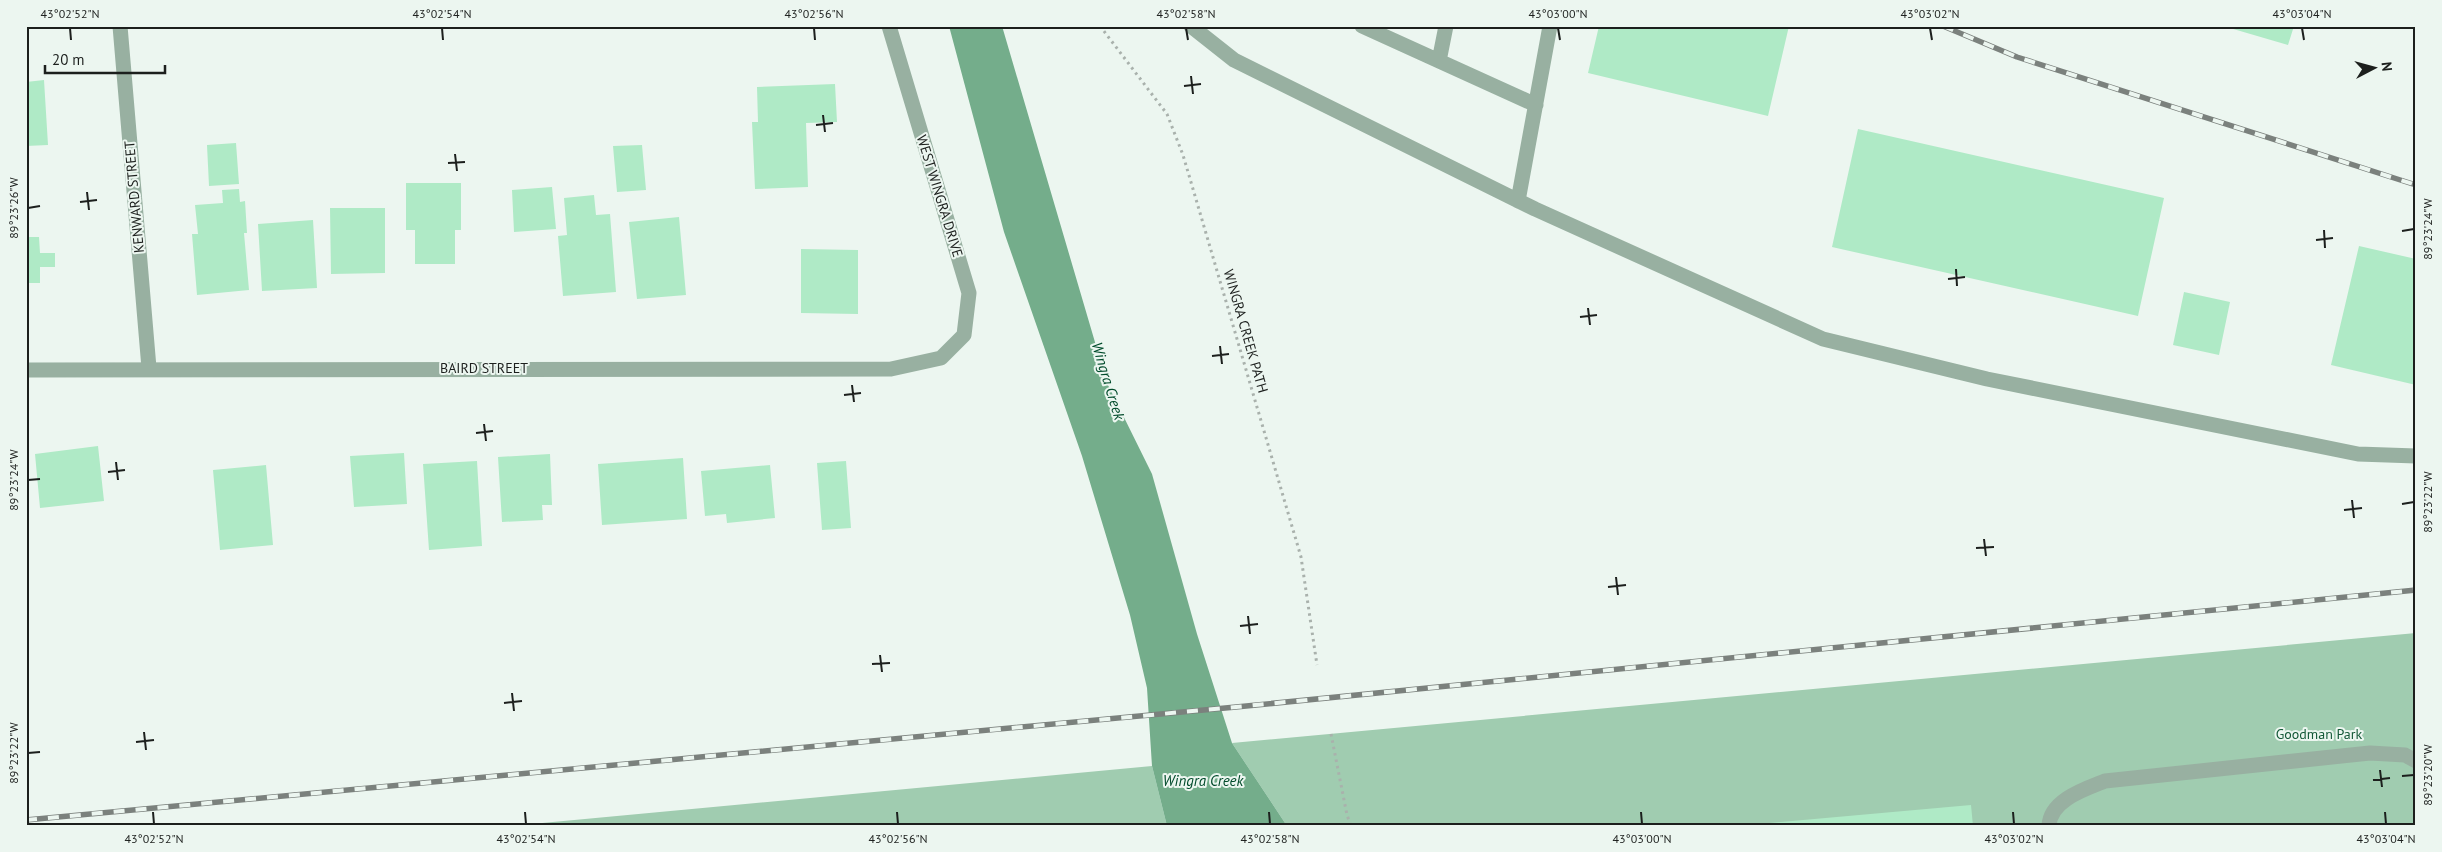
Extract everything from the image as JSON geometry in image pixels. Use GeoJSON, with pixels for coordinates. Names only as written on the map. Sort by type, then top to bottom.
{"type":"FeatureCollection","features":[{"type":"Feature","properties":{"kind":"street","name":"KENWARD STREET"},"geometry":{"type":"LineString","coordinates":[[120,26],[149,368]]}},
{"type":"Feature","properties":{"kind":"street","name":"WEST WINGRA DRIVE"},"geometry":{"type":"LineString","coordinates":[[889,26],[969,293],[964,335],[941,358]]}},
{"type":"Feature","properties":{"kind":"street"},"geometry":{"type":"LineString","coordinates":[[1191,26],[1234,60],[1518,201],[1823,339],[1987,378],[2358,454],[2416,456]]}},
{"type":"Feature","properties":{"kind":"street"},"geometry":{"type":"LineString","coordinates":[[1362,26],[1536,105]]}},
{"type":"Feature","properties":{"kind":"street"},"geometry":{"type":"LineString","coordinates":[[1438,61],[1446,26]]}},
{"type":"Feature","properties":{"kind":"street"},"geometry":{"type":"LineString","coordinates":[[1518,201],[1550,26]]}},
{"type":"Feature","properties":{"kind":"street","name":"BAIRD STREET"},"geometry":{"type":"LineString","coordinates":[[26,370],[149,368],[891,369],[941,358]]}},
{"type":"Feature","properties":{"kind":"street"},"geometry":{"type":"LineString","coordinates":[[2049,826],[2049,818],[2069,796],[2105,781],[2370,753],[2405,754],[2416,761]]}},
{"type":"Feature","properties":{"kind":"path","name":"WINGRA CREEK PATH"},"geometry":{"type":"LineString","coordinates":[[1100,26],[1167,114],[1183,155],[1301,557],[1317,665]]}},
{"type":"Feature","properties":{"kind":"path"},"geometry":{"type":"LineString","coordinates":[[1331,734],[1347,815],[1351,826]]}},
{"type":"Feature","properties":{"kind":"green space","name":"Goodman Park"},"geometry":{"type":"Polygon","coordinates":[[[2416,633],[2416,826],[1287,826],[1232,743],[2416,633]]]}},
{"type":"Feature","properties":{"kind":"green space"},"geometry":{"type":"Polygon","coordinates":[[[1152,766],[1167,826],[510,826],[1152,766]]]}},
{"type":"Feature","properties":{"kind":"water","name":"Wingra Creek"},"geometry":{"type":"Polygon","coordinates":[[[949,26],[1002,26],[1107,383],[1152,474],[1197,634],[1232,743],[1287,826],[1167,826],[1152,766],[1147,688],[1130,615],[1082,456],[1004,232],[949,26]]]}},
{"type":"Feature","properties":{"kind":"building"},"geometry":{"type":"Polygon","coordinates":[[[1599,26],[1789,26],[1768,116],[1588,73],[1599,26]]]}},
{"type":"Feature","properties":{"kind":"building"},"geometry":{"type":"Polygon","coordinates":[[[2223,26],[2294,26],[2288,45],[2223,26]]]}},
{"type":"Feature","properties":{"kind":"building"},"geometry":{"type":"Polygon","coordinates":[[[44,80],[48,145],[26,146],[26,82],[44,80]]]}},
{"type":"Feature","properties":{"kind":"building"},"geometry":{"type":"Polygon","coordinates":[[[835,84],[837,122],[806,123],[808,187],[755,189],[752,122],[758,122],[757,87],[835,84]]]}},
{"type":"Feature","properties":{"kind":"building"},"geometry":{"type":"Polygon","coordinates":[[[1858,129],[2164,198],[2138,316],[1832,247],[1858,129]]]}},
{"type":"Feature","properties":{"kind":"building"},"geometry":{"type":"Polygon","coordinates":[[[236,143],[239,184],[209,186],[207,145],[236,143]]]}},
{"type":"Feature","properties":{"kind":"building"},"geometry":{"type":"Polygon","coordinates":[[[642,145],[646,190],[617,192],[613,146],[642,145]]]}},
{"type":"Feature","properties":{"kind":"building"},"geometry":{"type":"Polygon","coordinates":[[[406,183],[461,183],[461,230],[455,230],[455,264],[415,264],[415,230],[406,230],[406,183]]]}},
{"type":"Feature","properties":{"kind":"building"},"geometry":{"type":"Polygon","coordinates":[[[552,187],[556,229],[514,232],[512,190],[552,187]]]}},
{"type":"Feature","properties":{"kind":"building"},"geometry":{"type":"Polygon","coordinates":[[[239,189],[240,202],[245,201],[247,233],[244,233],[249,290],[197,295],[192,234],[198,234],[195,205],[223,203],[222,190],[239,189]]]}},
{"type":"Feature","properties":{"kind":"building"},"geometry":{"type":"Polygon","coordinates":[[[594,195],[596,215],[610,214],[616,292],[563,296],[558,236],[567,235],[564,198],[594,195]]]}},
{"type":"Feature","properties":{"kind":"building"},"geometry":{"type":"Polygon","coordinates":[[[330,208],[385,208],[385,273],[331,274],[330,208]]]}},
{"type":"Feature","properties":{"kind":"building"},"geometry":{"type":"Polygon","coordinates":[[[679,217],[686,295],[637,299],[629,222],[679,217]]]}},
{"type":"Feature","properties":{"kind":"building"},"geometry":{"type":"Polygon","coordinates":[[[313,220],[317,288],[262,291],[258,224],[313,220]]]}},
{"type":"Feature","properties":{"kind":"building"},"geometry":{"type":"Polygon","coordinates":[[[26,237],[39,237],[40,253],[55,253],[55,267],[40,267],[40,283],[26,283],[26,237]]]}},
{"type":"Feature","properties":{"kind":"building"},"geometry":{"type":"Polygon","coordinates":[[[2359,246],[2416,259],[2416,385],[2331,365],[2359,246]]]}},
{"type":"Feature","properties":{"kind":"building"},"geometry":{"type":"Polygon","coordinates":[[[801,249],[858,250],[858,314],[801,313],[801,249]]]}},
{"type":"Feature","properties":{"kind":"building"},"geometry":{"type":"Polygon","coordinates":[[[2184,292],[2230,302],[2219,355],[2173,345],[2184,292]]]}},
{"type":"Feature","properties":{"kind":"building"},"geometry":{"type":"Polygon","coordinates":[[[98,446],[104,501],[40,508],[35,454],[98,446]]]}},
{"type":"Feature","properties":{"kind":"building"},"geometry":{"type":"Polygon","coordinates":[[[404,453],[407,504],[354,507],[350,456],[404,453]]]}},
{"type":"Feature","properties":{"kind":"building"},"geometry":{"type":"Polygon","coordinates":[[[550,454],[552,505],[542,505],[543,520],[502,522],[498,457],[550,454]]]}},
{"type":"Feature","properties":{"kind":"building"},"geometry":{"type":"Polygon","coordinates":[[[683,458],[687,519],[602,525],[598,464],[683,458]]]}},
{"type":"Feature","properties":{"kind":"building"},"geometry":{"type":"Polygon","coordinates":[[[477,461],[482,546],[429,550],[423,464],[477,461]]]}},
{"type":"Feature","properties":{"kind":"building"},"geometry":{"type":"Polygon","coordinates":[[[846,461],[851,528],[822,530],[817,463],[846,461]]]}},
{"type":"Feature","properties":{"kind":"building"},"geometry":{"type":"Polygon","coordinates":[[[266,465],[273,545],[220,550],[213,470],[266,465]]]}},
{"type":"Feature","properties":{"kind":"building"},"geometry":{"type":"Polygon","coordinates":[[[770,465],[775,518],[727,523],[726,514],[705,516],[701,471],[770,465]]]}},
{"type":"Feature","properties":{"kind":"building"},"geometry":{"type":"Polygon","coordinates":[[[1971,805],[1973,826],[1759,826],[1759,824],[1971,805]]]}},
{"type":"Feature","properties":{"kind":"railway"},"geometry":{"type":"LineString","coordinates":[[1943,26],[2017,57],[2416,185]]}},
{"type":"Feature","properties":{"kind":"railway"},"geometry":{"type":"LineString","coordinates":[[26,820],[1236,707],[2416,590]]}}]}
